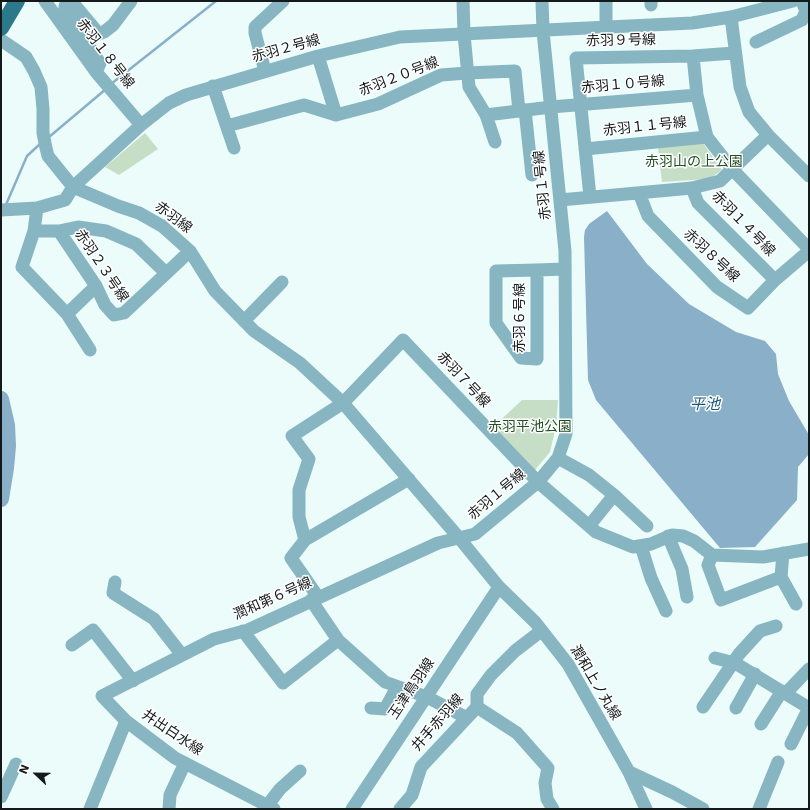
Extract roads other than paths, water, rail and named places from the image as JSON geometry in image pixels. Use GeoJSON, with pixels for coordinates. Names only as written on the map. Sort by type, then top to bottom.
{"type":"FeatureCollection","features":[{"type":"Feature","properties":{"kind":"main road"},"geometry":{"type":"LineString","coordinates":[[1,28],[17,1]]}},
{"type":"Feature","properties":{"kind":"street","name":"赤羽１８号線"},"geometry":{"type":"LineString","coordinates":[[45,1],[104,81],[141,125]]}},
{"type":"Feature","properties":{"kind":"street"},"geometry":{"type":"LineString","coordinates":[[104,81],[100,63],[65,10],[65,6],[69,3],[74,3],[98,34],[104,32],[113,25],[131,1]]}},
{"type":"Feature","properties":{"kind":"street"},"geometry":{"type":"LineString","coordinates":[[265,71],[254,33],[256,27],[283,1]]}},
{"type":"Feature","properties":{"kind":"street"},"geometry":{"type":"LineString","coordinates":[[462,1],[469,87],[486,115],[495,142]]}},
{"type":"Feature","properties":{"kind":"street","name":"赤羽１号線"},"geometry":{"type":"LineString","coordinates":[[460,538],[475,534],[538,482],[558,458],[566,434],[565,269],[560,200],[543,31],[542,1]]}},
{"type":"Feature","properties":{"kind":"street"},"geometry":{"type":"LineString","coordinates":[[606,1],[606,28]]}},
{"type":"Feature","properties":{"kind":"street"},"geometry":{"type":"LineString","coordinates":[[543,31],[692,23],[731,17],[792,1]]}},
{"type":"Feature","properties":{"kind":"street"},"geometry":{"type":"LineString","coordinates":[[756,42],[802,20],[806,11],[802,1]]}},
{"type":"Feature","properties":{"kind":"street"},"geometry":{"type":"LineString","coordinates":[[731,17],[734,53],[740,88],[749,112],[768,135],[809,176]]}},
{"type":"Feature","properties":{"kind":"street","name":"赤羽２号線"},"geometry":{"type":"LineString","coordinates":[[73,187],[141,125],[169,103],[186,95],[213,86],[318,56],[400,36],[543,31]]}},
{"type":"Feature","properties":{"kind":"street","name":"赤羽線"},"geometry":{"type":"LineString","coordinates":[[1,40],[26,57],[41,87],[44,141],[48,156],[73,187],[139,213],[162,226],[190,251],[215,292],[254,331],[300,363],[344,403],[409,479]]}},
{"type":"Feature","properties":{"kind":"street","name":"赤羽９号線"},"geometry":{"type":"LineString","coordinates":[[590,197],[576,58],[693,56],[734,53]]}},
{"type":"Feature","properties":{"kind":"street"},"geometry":{"type":"LineString","coordinates":[[318,56],[336,115]]}},
{"type":"Feature","properties":{"kind":"street"},"geometry":{"type":"LineString","coordinates":[[693,56],[697,95],[707,137],[733,170],[809,250]]}},
{"type":"Feature","properties":{"kind":"street","name":"赤羽２０号線"},"geometry":{"type":"LineString","coordinates":[[336,115],[378,104],[441,74],[515,71],[522,110]]}},
{"type":"Feature","properties":{"kind":"street"},"geometry":{"type":"LineString","coordinates":[[213,86],[234,148]]}},
{"type":"Feature","properties":{"kind":"street","name":"赤羽１０号線"},"geometry":{"type":"LineString","coordinates":[[486,115],[551,106],[581,105],[697,95]]}},
{"type":"Feature","properties":{"kind":"street"},"geometry":{"type":"LineString","coordinates":[[227,126],[304,105],[336,115]]}},
{"type":"Feature","properties":{"kind":"street"},"geometry":{"type":"LineString","coordinates":[[522,110],[532,175]]}},
{"type":"Feature","properties":{"kind":"street"},"geometry":{"type":"LineString","coordinates":[[560,200],[692,188],[720,181],[768,135]]}},
{"type":"Feature","properties":{"kind":"street","name":"赤羽１１号線"},"geometry":{"type":"LineString","coordinates":[[586,150],[707,137]]}},
{"type":"Feature","properties":{"kind":"street"},"geometry":{"type":"LineString","coordinates":[[1,210],[14,211],[37,208],[65,200],[73,187]]}},
{"type":"Feature","properties":{"kind":"street","name":"赤羽１４号線"},"geometry":{"type":"LineString","coordinates":[[692,188],[698,203],[775,280]]}},
{"type":"Feature","properties":{"kind":"street","name":"赤羽８号線"},"geometry":{"type":"LineString","coordinates":[[639,193],[648,216],[717,287],[748,308],[775,280],[809,250]]}},
{"type":"Feature","properties":{"kind":"street"},"geometry":{"type":"LineString","coordinates":[[37,208],[34,231],[22,267],[67,314],[90,350]]}},
{"type":"Feature","properties":{"kind":"street"},"geometry":{"type":"LineString","coordinates":[[34,231],[59,231],[78,227],[106,231],[136,244],[166,274]]}},
{"type":"Feature","properties":{"kind":"street","name":"赤羽２３号線"},"geometry":{"type":"LineString","coordinates":[[59,231],[96,286],[105,305],[114,315],[124,313],[190,251]]}},
{"type":"Feature","properties":{"kind":"street","name":"赤羽６号線"},"geometry":{"type":"LineString","coordinates":[[537,270],[537,359],[521,358],[496,323],[496,271],[565,269]]}},
{"type":"Feature","properties":{"kind":"street"},"geometry":{"type":"LineString","coordinates":[[244,321],[282,282]]}},
{"type":"Feature","properties":{"kind":"street"},"geometry":{"type":"LineString","coordinates":[[67,314],[96,286]]}},
{"type":"Feature","properties":{"kind":"street","name":"赤羽７号線"},"geometry":{"type":"LineString","coordinates":[[344,403],[403,340],[538,482],[594,530]]}},
{"type":"Feature","properties":{"kind":"street"},"geometry":{"type":"LineString","coordinates":[[305,540],[299,517],[299,490],[309,459],[292,436],[344,403]]}},
{"type":"Feature","properties":{"kind":"street"},"geometry":{"type":"LineString","coordinates":[[558,458],[589,475],[614,495],[647,526]]}},
{"type":"Feature","properties":{"kind":"street"},"geometry":{"type":"LineString","coordinates":[[409,479],[305,540],[291,558],[338,640],[385,682],[426,697],[467,718]]}},
{"type":"Feature","properties":{"kind":"street","name":"潤和上ノ丸線"},"geometry":{"type":"LineString","coordinates":[[409,479],[460,538],[499,587],[541,631],[568,664],[629,772],[646,809]]}},
{"type":"Feature","properties":{"kind":"street"},"geometry":{"type":"LineString","coordinates":[[614,495],[594,530],[633,547],[641,546],[668,536],[683,536],[694,541],[712,555],[762,557],[809,549]]}},
{"type":"Feature","properties":{"kind":"street"},"geometry":{"type":"LineString","coordinates":[[668,536],[682,569],[687,597]]}},
{"type":"Feature","properties":{"kind":"street","name":"潤和第６号線"},"geometry":{"type":"LineString","coordinates":[[102,696],[214,639],[243,631],[438,543],[460,538]]}},
{"type":"Feature","properties":{"kind":"street"},"geometry":{"type":"LineString","coordinates":[[641,546],[651,578],[666,611]]}},
{"type":"Feature","properties":{"kind":"street"},"geometry":{"type":"LineString","coordinates":[[783,554],[781,577],[796,604]]}},
{"type":"Feature","properties":{"kind":"street"},"geometry":{"type":"LineString","coordinates":[[712,555],[708,565],[721,600],[781,577]]}},
{"type":"Feature","properties":{"kind":"street"},"geometry":{"type":"LineString","coordinates":[[116,582],[113,593],[154,619],[182,656]]}},
{"type":"Feature","properties":{"kind":"street","name":"玉津鳥羽線"},"geometry":{"type":"LineString","coordinates":[[352,809],[499,587]]}},
{"type":"Feature","properties":{"kind":"street"},"geometry":{"type":"LineString","coordinates":[[703,707],[739,654],[760,630],[776,626]]}},
{"type":"Feature","properties":{"kind":"street"},"geometry":{"type":"LineString","coordinates":[[72,645],[93,630],[132,681]]}},
{"type":"Feature","properties":{"kind":"street"},"geometry":{"type":"LineString","coordinates":[[243,631],[283,683],[338,640]]}},
{"type":"Feature","properties":{"kind":"street","name":"井手赤羽線"},"geometry":{"type":"LineString","coordinates":[[400,809],[412,795],[421,767],[477,706],[477,694],[491,675],[515,651],[541,631]]}},
{"type":"Feature","properties":{"kind":"street"},"geometry":{"type":"LineString","coordinates":[[715,658],[734,663],[755,674],[809,708],[791,744]]}},
{"type":"Feature","properties":{"kind":"street"},"geometry":{"type":"LineString","coordinates":[[761,724],[784,692],[809,669]]}},
{"type":"Feature","properties":{"kind":"street"},"geometry":{"type":"LineString","coordinates":[[736,708],[755,674]]}},
{"type":"Feature","properties":{"kind":"street"},"geometry":{"type":"LineString","coordinates":[[371,708],[385,709],[397,687]]}},
{"type":"Feature","properties":{"kind":"street","name":"井出白水線"},"geometry":{"type":"LineString","coordinates":[[102,696],[126,721],[185,764],[271,807]]}},
{"type":"Feature","properties":{"kind":"street"},"geometry":{"type":"LineString","coordinates":[[477,706],[517,733],[548,768],[545,783],[547,799],[553,809]]}},
{"type":"Feature","properties":{"kind":"street"},"geometry":{"type":"LineString","coordinates":[[90,809],[126,721]]}},
{"type":"Feature","properties":{"kind":"street"},"geometry":{"type":"LineString","coordinates":[[758,809],[778,762]]}},
{"type":"Feature","properties":{"kind":"street"},"geometry":{"type":"LineString","coordinates":[[1,797],[5,774],[16,764]]}},
{"type":"Feature","properties":{"kind":"street"},"geometry":{"type":"LineString","coordinates":[[169,809],[170,795],[185,764]]}},
{"type":"Feature","properties":{"kind":"street"},"geometry":{"type":"LineString","coordinates":[[271,807],[280,790],[300,771]]}},
{"type":"Feature","properties":{"kind":"street"},"geometry":{"type":"LineString","coordinates":[[629,772],[672,792],[703,809]]}},
{"type":"Feature","properties":{"kind":"water","name":"平池"},"geometry":{"type":"Polygon","coordinates":[[[607,211],[647,264],[689,304],[736,332],[765,341],[776,354],[778,374],[789,401],[809,435],[809,454],[798,467],[797,500],[755,547],[720,548],[596,400],[588,380],[584,237],[585,230],[589,224],[607,211]]]}},
{"type":"Feature","properties":{"kind":"waterway"},"geometry":{"type":"LineString","coordinates":[[111,84],[216,1]]}},
{"type":"Feature","properties":{"kind":"waterway"},"geometry":{"type":"LineString","coordinates":[[49,137],[106,89]]}},
{"type":"Feature","properties":{"kind":"waterway"},"geometry":{"type":"LineString","coordinates":[[5,207],[27,156],[40,144]]}},
{"type":"Feature","properties":{"kind":"waterway"},"geometry":{"type":"LineString","coordinates":[[1,399],[7,425],[8,446],[1,499]]}},
{"type":"Feature","properties":{"kind":"park label","name":"赤羽山の上公園"},"geometry":{"type":"Point","coordinates":[694,162]}},
{"type":"Feature","properties":{"kind":"park label","name":"赤羽平池公園"},"geometry":{"type":"Point","coordinates":[530,427]}}]}
